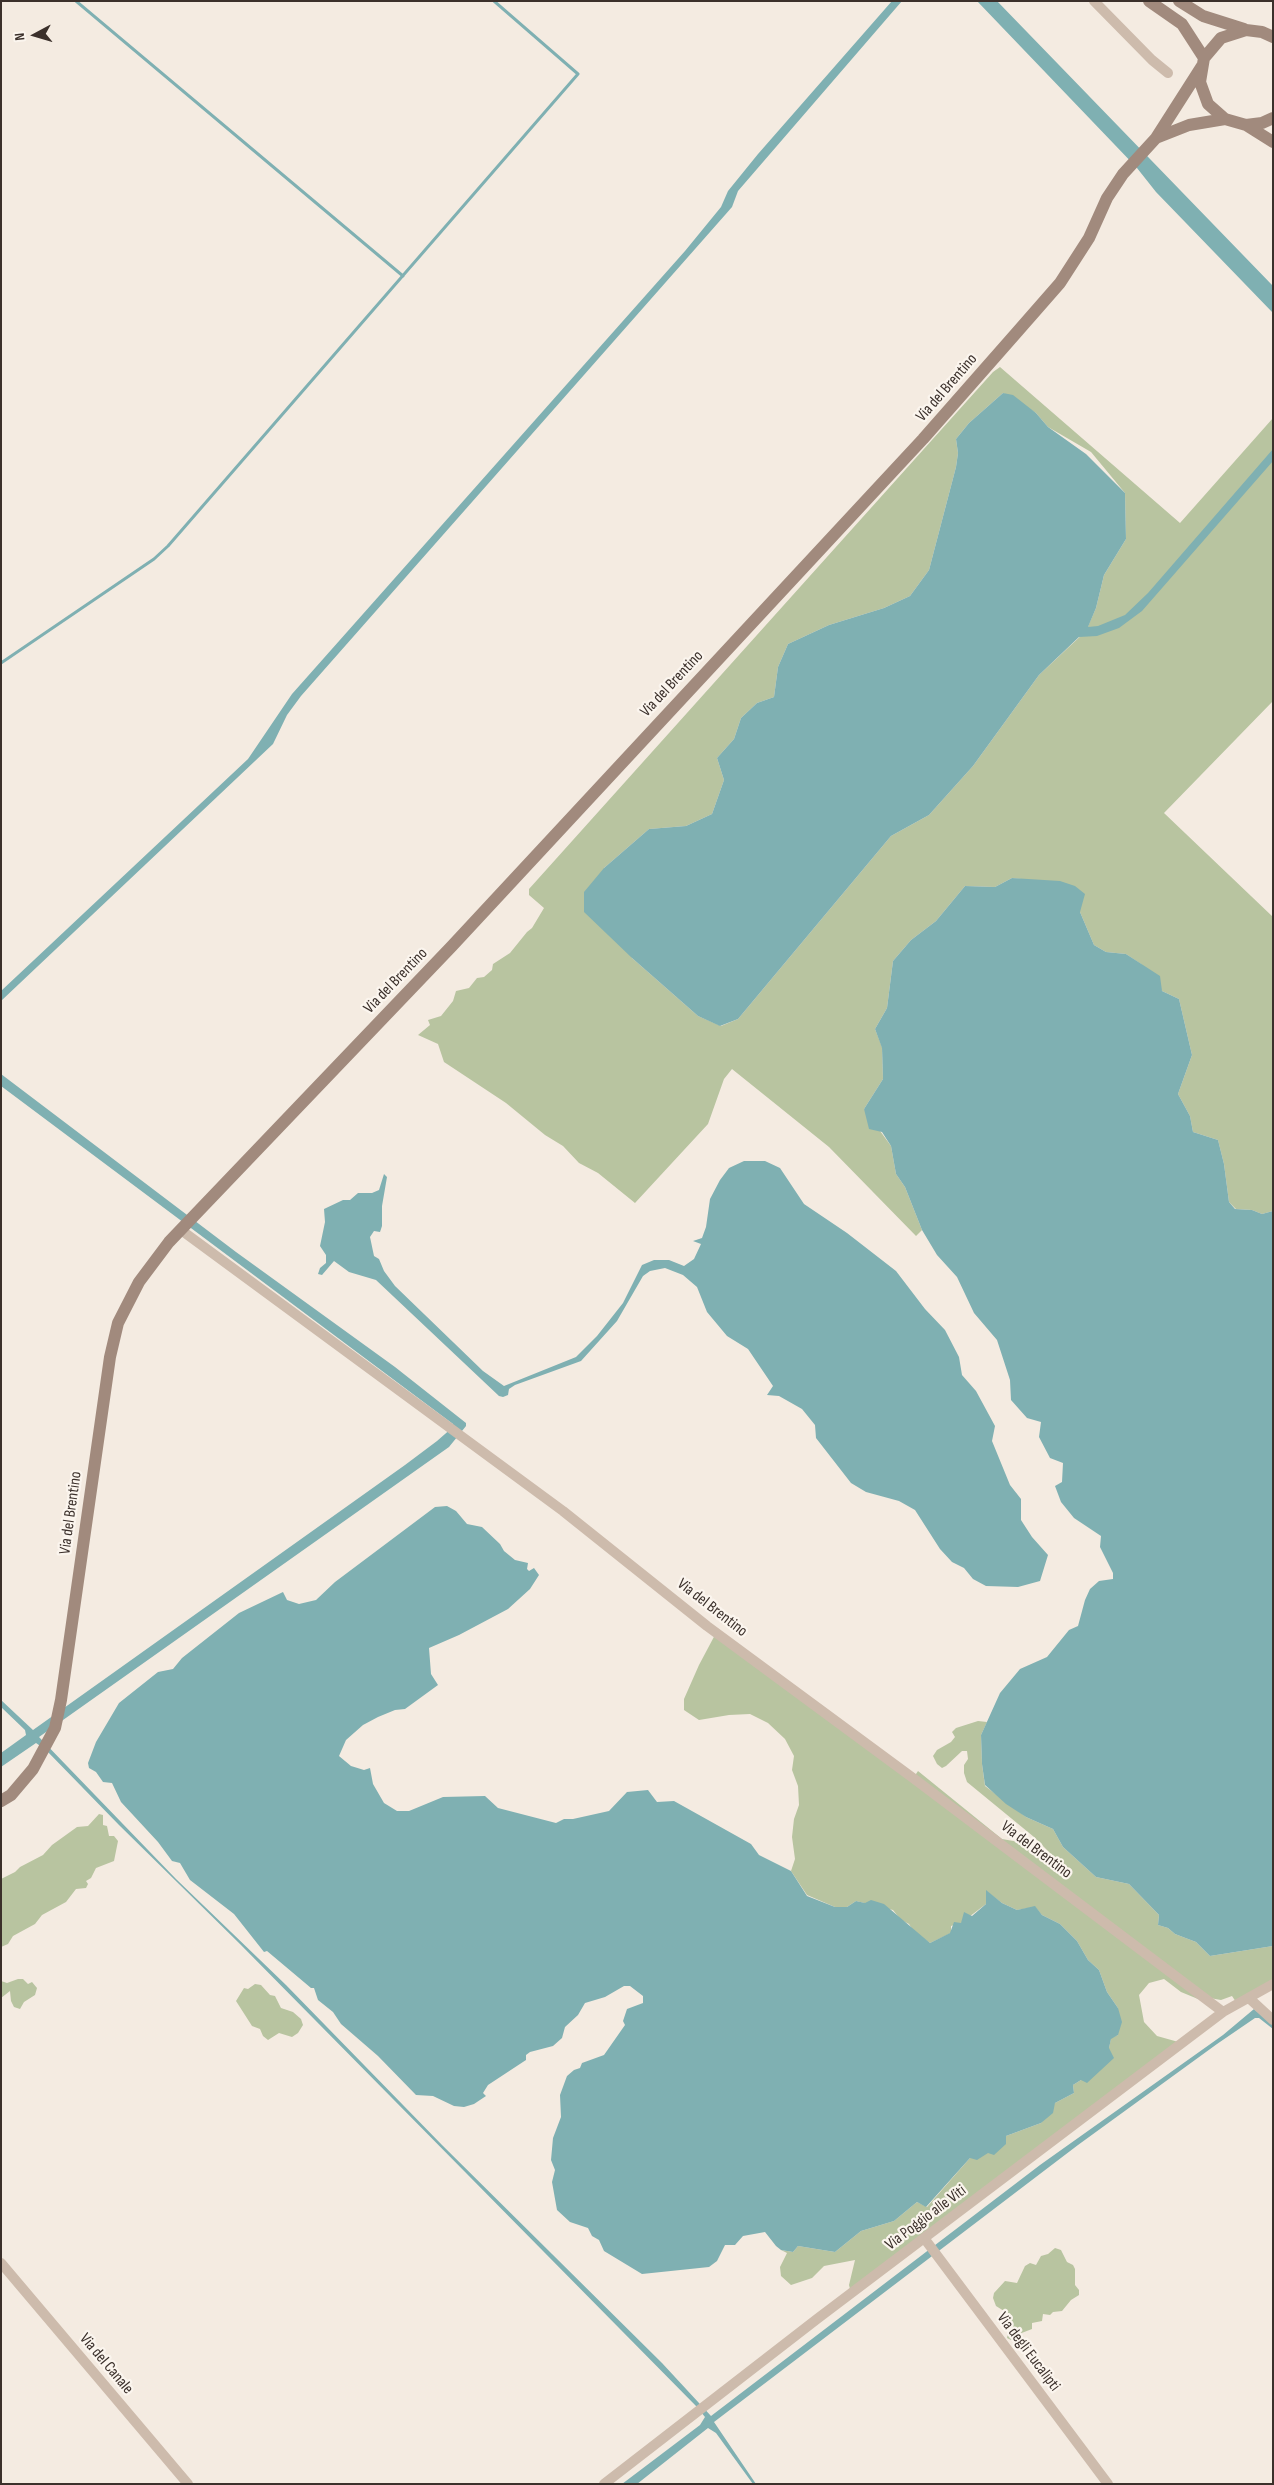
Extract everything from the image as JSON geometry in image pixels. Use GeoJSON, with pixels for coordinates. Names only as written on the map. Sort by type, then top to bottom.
{"type":"FeatureCollection","features":[{"type":"Feature","properties":{"kind":"street"},"geometry":{"type":"LineString","coordinates":[[1094,1],[1152,60],[1168,73]]}},
{"type":"Feature","properties":{"kind":"street"},"geometry":{"type":"LineString","coordinates":[[1149,1],[1182,24],[1203,62],[1200,82],[1204,97],[1213,110],[1225,119],[1246,125],[1273,142]]}},
{"type":"Feature","properties":{"kind":"street"},"geometry":{"type":"LineString","coordinates":[[1179,1],[1203,16],[1246,30],[1262,32],[1273,37]]}},
{"type":"Feature","properties":{"kind":"street","name":"Via del Brentino"},"geometry":{"type":"LineString","coordinates":[[1,1801],[11,1794],[33,1769],[55,1728],[62,1700],[110,1357],[116,1332],[139,1282],[194,1216],[458,939],[923,439],[1060,283],[1089,238],[1107,198],[1122,174],[1153,141],[1203,62],[1221,38],[1246,30]]}},
{"type":"Feature","properties":{"kind":"street"},"geometry":{"type":"LineString","coordinates":[[1246,125],[1262,123],[1273,118]]}},
{"type":"Feature","properties":{"kind":"street","name":"Via del Brentino"},"geometry":{"type":"LineString","coordinates":[[1153,141],[1189,125],[1225,119]]}},
{"type":"Feature","properties":{"kind":"street","name":"Via del Brentino"},"geometry":{"type":"LineString","coordinates":[[183,1228],[444,1426],[563,1511],[707,1626],[914,1778],[1223,2012]]}},
{"type":"Feature","properties":{"kind":"street","name":"Via Poggio alle Viti"},"geometry":{"type":"LineString","coordinates":[[604,2484],[927,2241],[1223,2012],[1250,1999],[1273,1984]]}},
{"type":"Feature","properties":{"kind":"street"},"geometry":{"type":"LineString","coordinates":[[1250,1999],[1273,2020]]}},
{"type":"Feature","properties":{"kind":"street","name":"Via degli Eucalipti"},"geometry":{"type":"LineString","coordinates":[[927,2241],[1108,2484]]}},
{"type":"Feature","properties":{"kind":"street","name":"Via del Canale"},"geometry":{"type":"LineString","coordinates":[[1,2263],[188,2484]]}},
{"type":"Feature","properties":{"kind":"green space"},"geometry":{"type":"Polygon","coordinates":[[[1000,367],[1180,523],[1273,418],[1273,701],[1164,813],[1273,917],[1273,1211],[1262,1214],[1252,1210],[1236,1209],[1229,1202],[1224,1164],[1218,1140],[1193,1132],[1190,1116],[1178,1094],[1192,1055],[1179,999],[1162,991],[1141,964],[1126,954],[1106,952],[1094,945],[1080,912],[1030,880],[1012,878],[995,887],[965,886],[936,921],[911,940],[893,961],[887,1008],[875,1029],[882,1047],[883,1079],[864,1109],[891,1146],[896,1174],[905,1187],[922,1230],[916,1236],[829,1147],[732,1069],[724,1079],[708,1124],[635,1203],[598,1173],[579,1163],[563,1146],[545,1135],[506,1103],[444,1062],[438,1044],[418,1035],[430,1025],[428,1020],[441,1016],[453,1001],[456,991],[469,988],[477,978],[484,977],[492,970],[493,964],[510,953],[532,928],[544,908],[529,895],[529,889],[993,372],[1000,367]],[[1003,393],[969,423],[956,439],[958,453],[956,467],[929,570],[910,596],[884,608],[829,625],[788,644],[778,667],[774,697],[757,703],[741,718],[734,739],[717,758],[724,780],[712,814],[686,826],[649,829],[604,868],[632,958],[698,1016],[721,1026],[738,1019],[891,836],[929,815],[973,766],[1039,675],[1086,631],[1096,608],[1104,575],[1126,539],[1125,493],[1091,452],[1048,427],[1036,413],[1003,393]]]}},
{"type":"Feature","properties":{"kind":"green space"},"geometry":{"type":"Polygon","coordinates":[[[716,1633],[914,1777],[918,1771],[1002,1839],[1019,1842],[1054,1865],[1053,1856],[1034,1837],[967,1782],[964,1765],[968,1759],[967,1751],[962,1751],[942,1768],[937,1764],[933,1756],[937,1750],[951,1742],[955,1737],[952,1732],[956,1728],[978,1721],[987,1722],[981,1735],[985,1786],[1026,1817],[1053,1829],[1063,1847],[1096,1877],[1129,1884],[1159,1915],[1158,1925],[1196,1942],[1210,1956],[1273,1946],[1273,1984],[1238,2005],[1232,1996],[1221,2000],[1204,1997],[1198,1999],[1181,1992],[1164,1979],[1149,1983],[1139,1995],[1144,2022],[1157,2036],[1182,2043],[851,2293],[849,2285],[855,2260],[824,2266],[812,2278],[791,2285],[781,2276],[780,2267],[787,2253],[781,2250],[793,2252],[798,2246],[835,2252],[861,2231],[894,2221],[917,2202],[927,2207],[970,2158],[1006,2136],[1041,2123],[1055,2103],[1074,2093],[1073,2085],[1081,2080],[1109,2048],[1111,2038],[1118,2035],[1118,2008],[1107,1992],[1099,1970],[1088,1960],[1077,1941],[1060,1924],[1042,1915],[1035,1907],[1017,1910],[1002,1903],[986,1891],[986,1904],[961,1923],[951,1926],[951,1933],[930,1943],[914,1932],[909,1924],[901,1920],[893,1910],[856,1901],[847,1907],[835,1907],[807,1895],[791,1871],[795,1859],[792,1837],[794,1819],[799,1805],[798,1786],[792,1770],[794,1756],[785,1739],[768,1723],[750,1714],[699,1720],[684,1710],[684,1699],[716,1633]]]}},
{"type":"Feature","properties":{"kind":"green space"},"geometry":{"type":"Polygon","coordinates":[[[99,1814],[103,1815],[103,1825],[107,1826],[109,1836],[114,1836],[118,1841],[114,1861],[96,1868],[91,1878],[86,1881],[88,1884],[86,1888],[76,1889],[66,1902],[42,1915],[35,1924],[13,1936],[8,1944],[1,1947],[1,1879],[43,1855],[52,1845],[77,1827],[88,1826],[99,1814]]]}},
{"type":"Feature","properties":{"kind":"green space"},"geometry":{"type":"Polygon","coordinates":[[[23,1979],[28,1984],[32,1982],[37,1988],[35,1995],[24,2002],[20,2009],[14,2007],[10,1991],[1,1998],[1,1981],[7,1983],[23,1979]]]}},
{"type":"Feature","properties":{"kind":"green space"},"geometry":{"type":"Polygon","coordinates":[[[255,1984],[261,1985],[270,1995],[275,1996],[281,2008],[293,2012],[301,2019],[303,2025],[298,2033],[292,2037],[279,2033],[268,2040],[263,2036],[260,2029],[252,2026],[236,2001],[244,1988],[248,1989],[255,1984]]]}},
{"type":"Feature","properties":{"kind":"green space"},"geometry":{"type":"Polygon","coordinates":[[[1055,2248],[1061,2250],[1067,2262],[1073,2265],[1075,2269],[1075,2285],[1079,2290],[1079,2295],[1071,2300],[1062,2311],[1053,2312],[1050,2315],[1043,2314],[1042,2321],[1032,2323],[1032,2329],[1019,2334],[1017,2338],[1011,2340],[1007,2338],[1009,2329],[1004,2329],[998,2319],[1004,2311],[996,2306],[993,2298],[994,2293],[1005,2281],[1017,2283],[1025,2266],[1030,2263],[1036,2265],[1041,2256],[1048,2254],[1055,2248]]]}},
{"type":"Feature","properties":{"kind":"water"},"geometry":{"type":"Polygon","coordinates":[[[892,1],[902,1],[738,191],[732,207],[301,696],[287,715],[273,744],[1,1001],[1,991],[248,759],[292,694],[685,251],[721,207],[728,191],[758,154],[892,1]]]}},
{"type":"Feature","properties":{"kind":"water"},"geometry":{"type":"Polygon","coordinates":[[[977,1],[997,1],[1273,286],[1273,313],[1156,192],[1137,168],[977,1]]]}},
{"type":"Feature","properties":{"kind":"water"},"geometry":{"type":"Polygon","coordinates":[[[1003,393],[1013,395],[1036,413],[1048,427],[1086,454],[1125,493],[1126,539],[1104,575],[1096,608],[1088,627],[1098,626],[1125,615],[1148,593],[1273,449],[1273,461],[1142,611],[1119,628],[1097,636],[1079,637],[1039,675],[973,766],[929,815],[891,836],[738,1019],[720,1026],[698,1016],[632,958],[584,912],[584,892],[604,868],[649,829],[686,826],[712,814],[724,780],[717,758],[734,739],[741,718],[757,703],[774,697],[778,667],[788,644],[829,625],[884,608],[910,596],[929,570],[956,467],[958,453],[956,439],[969,423],[1003,393]]]}},
{"type":"Feature","properties":{"kind":"water"},"geometry":{"type":"Polygon","coordinates":[[[1012,878],[1060,881],[1075,886],[1085,894],[1080,912],[1094,945],[1106,952],[1126,954],[1160,976],[1162,991],[1179,999],[1192,1055],[1178,1094],[1190,1116],[1193,1132],[1218,1140],[1224,1164],[1229,1202],[1235,1209],[1252,1210],[1262,1214],[1273,1211],[1273,1946],[1210,1956],[1196,1942],[1158,1925],[1159,1915],[1129,1884],[1096,1877],[1063,1847],[1053,1829],[1026,1817],[1006,1804],[985,1785],[981,1735],[1000,1693],[1020,1669],[1047,1657],[1069,1630],[1078,1626],[1090,1589],[1099,1581],[1113,1579],[1113,1573],[1100,1547],[1101,1536],[1074,1518],[1061,1502],[1055,1486],[1062,1482],[1063,1463],[1050,1458],[1039,1437],[1041,1422],[1027,1418],[1011,1400],[1010,1380],[997,1340],[974,1313],[957,1277],[937,1255],[922,1230],[905,1187],[896,1174],[891,1146],[882,1132],[869,1129],[864,1109],[883,1079],[882,1048],[875,1029],[887,1008],[893,961],[911,940],[936,921],[965,886],[995,887],[1012,878]]]}},
{"type":"Feature","properties":{"kind":"water"},"geometry":{"type":"Polygon","coordinates":[[[1,1074],[236,1252],[395,1367],[466,1423],[466,1426],[449,1447],[39,1737],[176,1879],[286,1985],[442,2145],[662,2363],[711,2416],[1040,2165],[1223,2035],[1254,2009],[1273,2025],[1273,2029],[1259,2018],[1255,2018],[1217,2044],[1078,2145],[714,2422],[756,2484],[753,2484],[716,2433],[708,2428],[637,2484],[622,2484],[700,2425],[705,2417],[696,2406],[46,1750],[36,1743],[1,1767],[1,1753],[26,1735],[25,1730],[1,1707],[1,1700],[33,1730],[405,1465],[437,1441],[453,1427],[453,1424],[1,1086],[1,1074]]]}},
{"type":"Feature","properties":{"kind":"water"},"geometry":{"type":"Polygon","coordinates":[[[744,1161],[765,1161],[780,1168],[804,1204],[847,1233],[896,1271],[925,1309],[945,1330],[959,1357],[962,1375],[976,1391],[995,1426],[992,1441],[1010,1485],[1021,1499],[1021,1520],[1032,1537],[1048,1555],[1040,1581],[1018,1587],[986,1586],[973,1579],[964,1568],[952,1562],[940,1549],[915,1510],[899,1501],[866,1492],[851,1483],[816,1438],[815,1425],[802,1409],[779,1396],[767,1395],[773,1386],[748,1349],[727,1336],[707,1312],[697,1287],[683,1275],[665,1268],[650,1271],[643,1276],[617,1321],[581,1361],[515,1385],[509,1389],[508,1395],[503,1397],[499,1396],[376,1280],[349,1272],[334,1261],[322,1275],[318,1274],[320,1268],[326,1263],[326,1255],[320,1246],[325,1222],[324,1209],[343,1200],[350,1200],[358,1193],[372,1193],[379,1190],[384,1174],[387,1177],[382,1206],[382,1226],[380,1232],[374,1231],[370,1237],[374,1256],[379,1259],[384,1271],[395,1286],[483,1371],[504,1386],[576,1357],[597,1336],[623,1303],[642,1265],[654,1260],[669,1260],[684,1266],[694,1259],[701,1244],[693,1241],[702,1238],[706,1227],[710,1199],[729,1168],[744,1161]]]}},
{"type":"Feature","properties":{"kind":"water"},"geometry":{"type":"Polygon","coordinates":[[[447,1506],[456,1511],[467,1524],[482,1527],[500,1544],[504,1551],[515,1560],[528,1563],[527,1569],[529,1571],[534,1568],[539,1575],[530,1589],[508,1609],[459,1635],[429,1648],[431,1674],[438,1685],[405,1709],[395,1710],[363,1725],[346,1740],[339,1756],[351,1766],[364,1770],[370,1768],[373,1784],[384,1803],[397,1811],[409,1811],[443,1797],[485,1796],[498,1808],[556,1823],[564,1819],[573,1819],[609,1811],[627,1792],[648,1790],[657,1802],[674,1801],[751,1844],[759,1855],[791,1871],[807,1896],[835,1907],[847,1907],[856,1901],[865,1903],[871,1900],[884,1904],[930,1943],[950,1933],[954,1922],[961,1923],[964,1912],[972,1916],[986,1904],[986,1890],[1002,1903],[1017,1910],[1035,1906],[1042,1915],[1060,1924],[1077,1941],[1088,1960],[1099,1970],[1107,1992],[1118,2008],[1122,2022],[1118,2035],[1111,2039],[1109,2048],[1114,2058],[1087,2083],[1081,2080],[1073,2085],[1074,2093],[1055,2103],[1053,2113],[1041,2123],[1006,2136],[1006,2144],[994,2155],[988,2153],[977,2160],[970,2158],[926,2207],[917,2202],[894,2221],[861,2231],[835,2252],[798,2246],[793,2252],[781,2250],[765,2232],[743,2236],[735,2245],[725,2245],[717,2261],[709,2267],[642,2274],[604,2251],[599,2240],[592,2236],[588,2228],[570,2222],[557,2210],[552,2182],[555,2170],[551,2160],[553,2138],[561,2117],[560,2095],[567,2076],[580,2068],[582,2063],[604,2055],[625,2025],[623,2021],[627,2009],[643,2003],[643,1996],[630,1986],[624,1986],[605,1997],[585,2003],[578,2015],[565,2027],[562,2038],[553,2046],[530,2052],[526,2055],[526,2060],[488,2085],[483,2093],[486,2096],[474,2104],[464,2107],[454,2106],[433,2096],[416,2095],[378,2056],[341,2024],[333,2012],[318,2000],[314,1988],[311,1988],[267,1951],[264,1952],[234,1914],[190,1880],[180,1863],[172,1861],[158,1842],[121,1802],[112,1783],[103,1782],[96,1772],[89,1768],[88,1763],[96,1742],[119,1703],[158,1672],[173,1669],[182,1658],[239,1613],[283,1592],[287,1600],[299,1604],[316,1600],[335,1582],[435,1507],[447,1506]]]}},
{"type":"Feature","properties":{"kind":"waterway"},"geometry":{"type":"LineString","coordinates":[[76,1],[403,276]]}},
{"type":"Feature","properties":{"kind":"waterway"},"geometry":{"type":"LineString","coordinates":[[1,663],[154,559],[168,546],[578,74],[494,1]]}}]}
